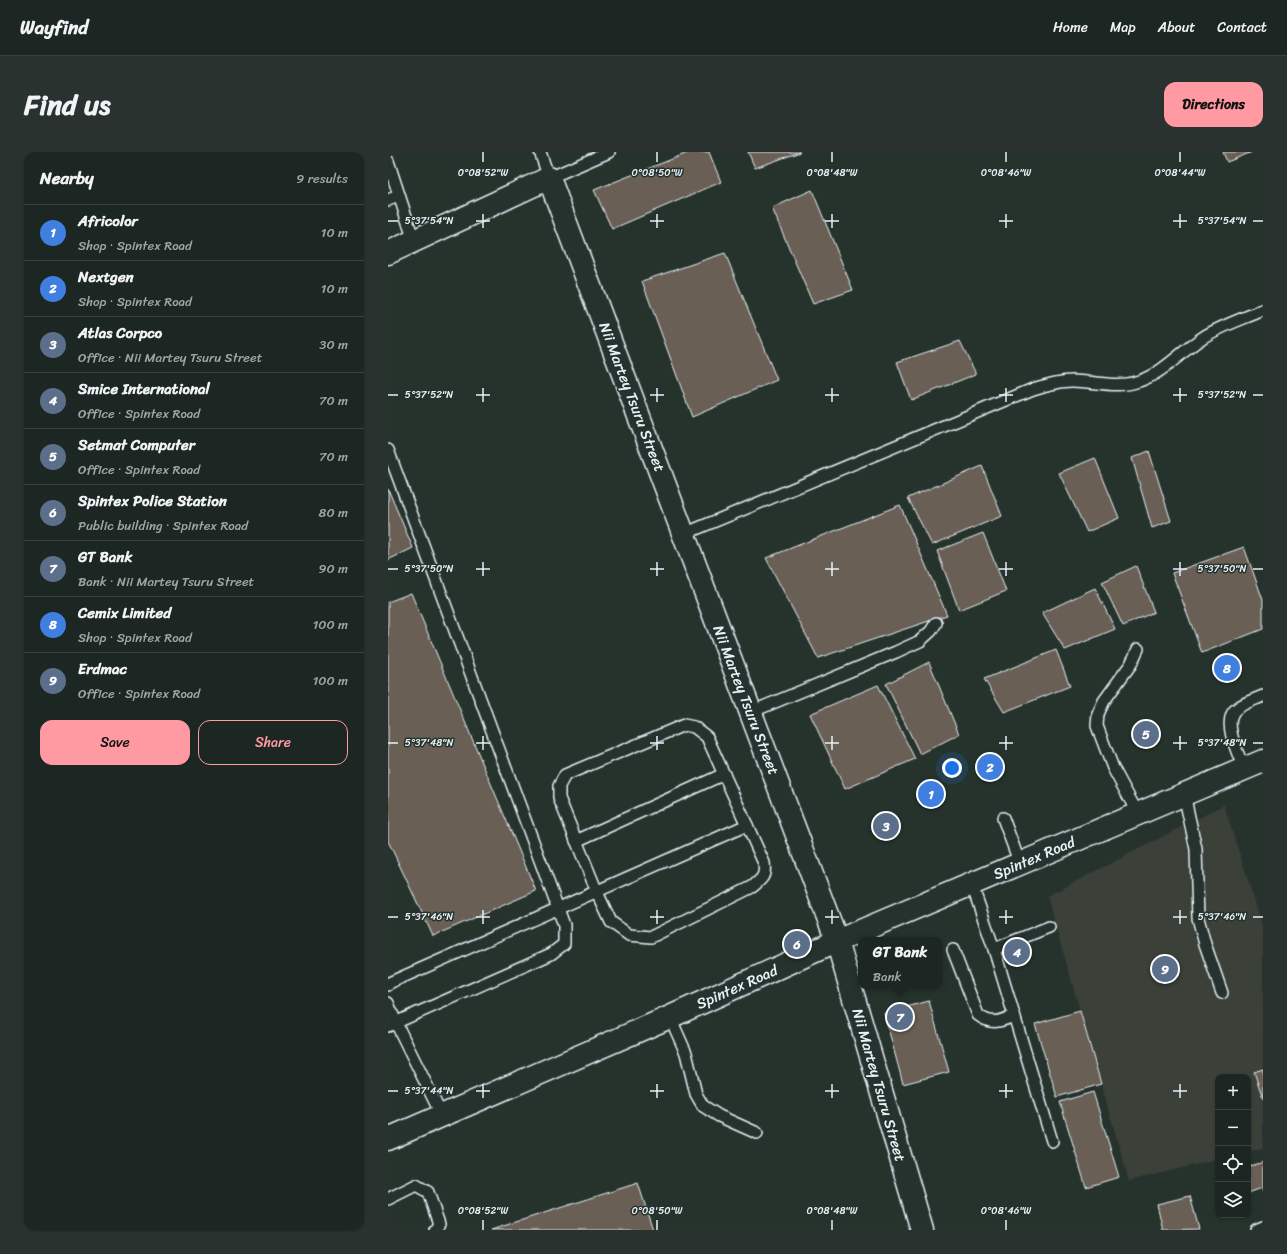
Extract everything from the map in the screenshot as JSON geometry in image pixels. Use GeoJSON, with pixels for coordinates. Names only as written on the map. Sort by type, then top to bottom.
{"type":"FeatureCollection","features":[{"type":"Feature","properties":{"kind":"street"},"geometry":{"type":"LineString","coordinates":[[388,253],[549,178]]}},
{"type":"Feature","properties":{"kind":"street","name":"Nii Martey Tsuru Street"},"geometry":{"type":"LineString","coordinates":[[549,178],[837,942],[922,1230]]}},
{"type":"Feature","properties":{"kind":"street","name":"Spintex Road"},"geometry":{"type":"LineString","coordinates":[[388,1139],[670,1017],[837,942],[1254,765]]}},
{"type":"Feature","properties":{"kind":"lane"},"geometry":{"type":"LineString","coordinates":[[540,152],[549,178],[609,152]]}},
{"type":"Feature","properties":{"kind":"lane"},"geometry":{"type":"LineString","coordinates":[[388,161],[414,241]]}},
{"type":"Feature","properties":{"kind":"lane"},"geometry":{"type":"LineString","coordinates":[[388,200],[399,196]]}},
{"type":"Feature","properties":{"kind":"lane"},"geometry":{"type":"LineString","coordinates":[[684,534],[1033,389],[1052,383],[1071,381],[1116,385],[1138,382],[1150,376],[1203,337],[1215,330],[1263,310]]}},
{"type":"Feature","properties":{"kind":"lane"},"geometry":{"type":"LineString","coordinates":[[388,450],[564,925],[564,944],[550,954],[392,1025]]}},
{"type":"Feature","properties":{"kind":"lane"},"geometry":{"type":"LineString","coordinates":[[751,712],[920,641],[931,631],[936,623]]}},
{"type":"Feature","properties":{"kind":"lane"},"geometry":{"type":"LineString","coordinates":[[1138,649],[1127,669],[1104,701],[1098,714],[1097,726],[1113,768],[1138,814]]}},
{"type":"Feature","properties":{"kind":"lane"},"geometry":{"type":"LineString","coordinates":[[1254,765],[1230,730],[1230,720],[1234,710],[1263,696]]}},
{"type":"Feature","properties":{"kind":"lane"},"geometry":{"type":"LineString","coordinates":[[684,725],[694,727],[707,737],[747,825],[764,863],[765,871],[762,879],[752,887],[651,937],[629,935],[611,922],[576,842],[559,798],[559,786],[565,775],[684,725]]}},
{"type":"Feature","properties":{"kind":"lane"},"geometry":{"type":"LineString","coordinates":[[576,842],[724,774]]}},
{"type":"Feature","properties":{"kind":"lane"},"geometry":{"type":"LineString","coordinates":[[1184,794],[1196,849],[1198,918],[1205,944],[1222,993]]}},
{"type":"Feature","properties":{"kind":"lane"},"geometry":{"type":"LineString","coordinates":[[1003,818],[1020,864]]}},
{"type":"Feature","properties":{"kind":"lane"},"geometry":{"type":"LineString","coordinates":[[388,985],[389,983],[747,825]]}},
{"type":"Feature","properties":{"kind":"lane"},"geometry":{"type":"LineString","coordinates":[[972,885],[994,949],[1052,1141]]}},
{"type":"Feature","properties":{"kind":"lane"},"geometry":{"type":"LineString","coordinates":[[994,949],[1049,927]]}},
{"type":"Feature","properties":{"kind":"lane"},"geometry":{"type":"LineString","coordinates":[[953,950],[978,1015],[984,1020],[990,1022],[999,1022],[1014,1016]]}},
{"type":"Feature","properties":{"kind":"lane"},"geometry":{"type":"LineString","coordinates":[[388,1003],[392,1025],[442,1116]]}},
{"type":"Feature","properties":{"kind":"lane"},"geometry":{"type":"LineString","coordinates":[[670,1017],[686,1053],[696,1094],[703,1106],[719,1116],[757,1133]]}},
{"type":"Feature","properties":{"kind":"lane"},"geometry":{"type":"LineString","coordinates":[[388,1199],[416,1185],[428,1192],[439,1224],[435,1230]]}},
{"type":"Feature","properties":{"kind":"lane"},"geometry":{"type":"LineString","coordinates":[[1256,1230],[1263,1227]]}},
{"type":"Feature","properties":{"kind":"shaded area"},"geometry":{"type":"Polygon","coordinates":[[[1224,805],[1263,927],[1263,1148],[1251,1151],[1251,1074],[1215,1074],[1215,1160],[1129,1181],[1047,896],[1224,805]]]}},
{"type":"Feature","properties":{"kind":"building"},"geometry":{"type":"Polygon","coordinates":[[[690,152],[709,152],[721,182],[612,229],[594,190],[690,152]]]}},
{"type":"Feature","properties":{"kind":"building"},"geometry":{"type":"Polygon","coordinates":[[[748,152],[800,152],[755,168],[748,152]]]}},
{"type":"Feature","properties":{"kind":"building"},"geometry":{"type":"Polygon","coordinates":[[[1223,152],[1252,152],[1227,162],[1223,152]]]}},
{"type":"Feature","properties":{"kind":"building"},"geometry":{"type":"Polygon","coordinates":[[[812,190],[853,290],[813,304],[772,208],[812,190]]]}},
{"type":"Feature","properties":{"kind":"building"},"geometry":{"type":"Polygon","coordinates":[[[725,253],[777,380],[692,417],[642,281],[725,253]]]}},
{"type":"Feature","properties":{"kind":"building"},"geometry":{"type":"Polygon","coordinates":[[[960,341],[976,374],[911,400],[897,362],[960,341]]]}},
{"type":"Feature","properties":{"kind":"building"},"geometry":{"type":"Polygon","coordinates":[[[1149,451],[1171,521],[1152,528],[1132,458],[1149,451]]]}},
{"type":"Feature","properties":{"kind":"building"},"geometry":{"type":"Polygon","coordinates":[[[1095,458],[1119,518],[1087,532],[1059,473],[1095,458]]]}},
{"type":"Feature","properties":{"kind":"building"},"geometry":{"type":"Polygon","coordinates":[[[982,466],[1002,516],[932,545],[908,498],[982,466]]]}},
{"type":"Feature","properties":{"kind":"building"},"geometry":{"type":"Polygon","coordinates":[[[388,489],[413,548],[388,560],[388,489]]]}},
{"type":"Feature","properties":{"kind":"building"},"geometry":{"type":"Polygon","coordinates":[[[900,505],[947,615],[818,658],[766,558],[900,505]]]}},
{"type":"Feature","properties":{"kind":"building"},"geometry":{"type":"Polygon","coordinates":[[[983,533],[1006,591],[959,610],[937,551],[983,533]]]}},
{"type":"Feature","properties":{"kind":"building"},"geometry":{"type":"Polygon","coordinates":[[[1244,547],[1263,600],[1263,629],[1202,653],[1172,573],[1244,547]]]}},
{"type":"Feature","properties":{"kind":"building"},"geometry":{"type":"Polygon","coordinates":[[[1136,566],[1154,612],[1123,626],[1102,582],[1136,566]]]}},
{"type":"Feature","properties":{"kind":"building"},"geometry":{"type":"Polygon","coordinates":[[[1095,588],[1115,629],[1065,650],[1042,613],[1095,588]]]}},
{"type":"Feature","properties":{"kind":"building"},"geometry":{"type":"Polygon","coordinates":[[[411,593],[536,891],[433,936],[388,841],[388,602],[411,593]]]}},
{"type":"Feature","properties":{"kind":"building"},"geometry":{"type":"Polygon","coordinates":[[[1056,650],[1070,686],[1004,712],[984,679],[1056,650]]]}},
{"type":"Feature","properties":{"kind":"building"},"geometry":{"type":"Polygon","coordinates":[[[929,662],[959,734],[920,754],[886,684],[929,662]]]}},
{"type":"Feature","properties":{"kind":"building"},"geometry":{"type":"Polygon","coordinates":[[[878,685],[915,759],[845,789],[810,714],[878,685]]]}},
{"type":"Feature","properties":{"kind":"building"},"geometry":{"type":"Polygon","coordinates":[[[929,1001],[949,1072],[903,1084],[884,1013],[929,1001]]]}},
{"type":"Feature","properties":{"kind":"building"},"geometry":{"type":"Polygon","coordinates":[[[1080,1011],[1101,1084],[1057,1097],[1035,1024],[1080,1011]]]}},
{"type":"Feature","properties":{"kind":"building"},"geometry":{"type":"Polygon","coordinates":[[[1263,1069],[1263,1098],[1254,1072],[1263,1069]]]}},
{"type":"Feature","properties":{"kind":"building"},"geometry":{"type":"Polygon","coordinates":[[[1093,1092],[1119,1177],[1086,1187],[1060,1102],[1093,1092]]]}},
{"type":"Feature","properties":{"kind":"building"},"geometry":{"type":"Polygon","coordinates":[[[1263,1162],[1263,1192],[1262,1188],[1251,1192],[1251,1166],[1263,1162]]]}},
{"type":"Feature","properties":{"kind":"building"},"geometry":{"type":"Polygon","coordinates":[[[638,1183],[653,1230],[491,1230],[638,1183]]]}},
{"type":"Feature","properties":{"kind":"building"},"geometry":{"type":"Polygon","coordinates":[[[1190,1196],[1199,1229],[1163,1230],[1157,1204],[1190,1196]]]}},
{"type":"Feature","properties":{"kind":"place","name":"Cemix Limited"},"geometry":{"type":"Point","coordinates":[1227,668]}},
{"type":"Feature","properties":{"kind":"place","name":"Setmat Computer"},"geometry":{"type":"Point","coordinates":[1146,734]}},
{"type":"Feature","properties":{"kind":"place","name":"Nextgen"},"geometry":{"type":"Point","coordinates":[990,767]}},
{"type":"Feature","properties":{"kind":"place","name":"Africolor"},"geometry":{"type":"Point","coordinates":[931,794]}},
{"type":"Feature","properties":{"kind":"place","name":"Atlas Corpco"},"geometry":{"type":"Point","coordinates":[886,826]}},
{"type":"Feature","properties":{"kind":"place","name":"Spintex Police Station"},"geometry":{"type":"Point","coordinates":[797,944]}},
{"type":"Feature","properties":{"kind":"place","name":"Smice International"},"geometry":{"type":"Point","coordinates":[1017,952]}},
{"type":"Feature","properties":{"kind":"place","name":"Erdmac"},"geometry":{"type":"Point","coordinates":[1165,969]}},
{"type":"Feature","properties":{"kind":"place","name":"GT Bank"},"geometry":{"type":"Point","coordinates":[900,1017]}}]}
